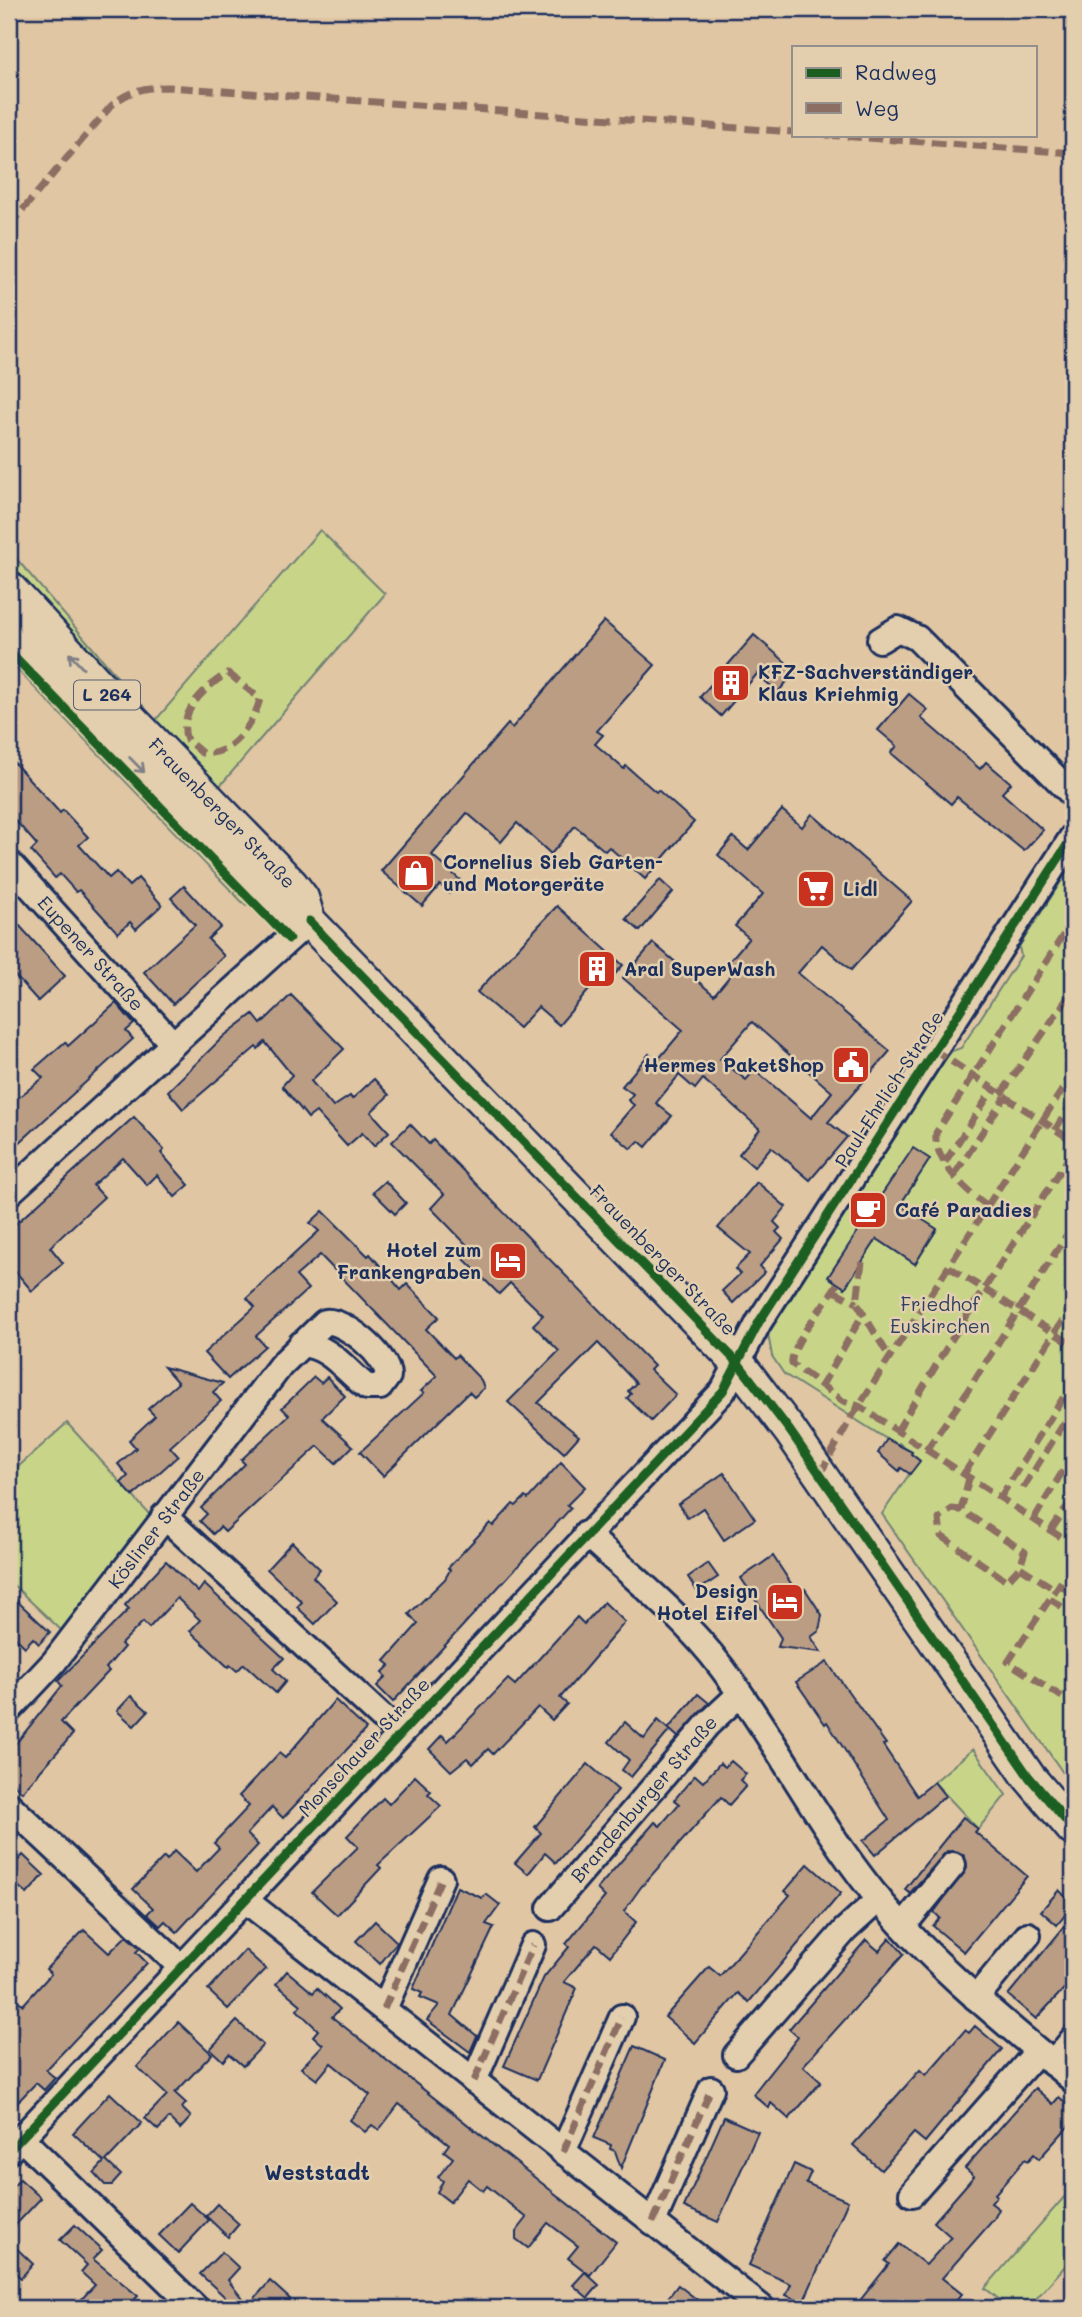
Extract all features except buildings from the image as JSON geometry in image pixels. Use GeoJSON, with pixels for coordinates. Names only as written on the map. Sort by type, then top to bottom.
{"type":"FeatureCollection","features":[{"type":"Feature","properties":{"kind":"main road","name":"Frauenberger Straße"},"geometry":{"type":"LineString","coordinates":[[9,588],[120,708],[292,885],[302,898],[309,921]]}},
{"type":"Feature","properties":{"kind":"main road","name":"Frauenberger Straße"},"geometry":{"type":"LineString","coordinates":[[9,631],[264,894],[285,910],[309,921],[738,1363],[813,1463],[1029,1777],[1073,1829]]}},
{"type":"Feature","properties":{"kind":"street"},"geometry":{"type":"LineString","coordinates":[[880,640],[898,629],[917,638],[1073,795]]}},
{"type":"Feature","properties":{"kind":"street","name":"Paul-Ehrlich-Straße"},"geometry":{"type":"LineString","coordinates":[[738,1363],[759,1322],[1073,836]]}},
{"type":"Feature","properties":{"kind":"street","name":"Eupener Straße"},"geometry":{"type":"LineString","coordinates":[[9,863],[173,1044]]}},
{"type":"Feature","properties":{"kind":"street"},"geometry":{"type":"LineString","coordinates":[[9,1193],[309,921]]}},
{"type":"Feature","properties":{"kind":"street","name":"Kösliner Straße"},"geometry":{"type":"LineString","coordinates":[[9,1710],[54,1662],[281,1365],[301,1345]]}},
{"type":"Feature","properties":{"kind":"street","name":"Monschauer Straße"},"geometry":{"type":"LineString","coordinates":[[196,2308],[15,2145],[723,1391],[738,1363]]}},
{"type":"Feature","properties":{"kind":"street","name":"Monschauer Straße"},"geometry":{"type":"LineString","coordinates":[[164,1516],[400,1734]]}},
{"type":"Feature","properties":{"kind":"street"},"geometry":{"type":"LineString","coordinates":[[586,1534],[688,1628],[740,1694],[879,1899],[902,1926],[976,1998],[1073,2080]]}},
{"type":"Feature","properties":{"kind":"street","name":"Brandenburger Straße"},"geometry":{"type":"LineString","coordinates":[[550,1908],[708,1724],[740,1694]]}},
{"type":"Feature","properties":{"kind":"street"},"geometry":{"type":"LineString","coordinates":[[9,1805],[181,1967]]}},
{"type":"Feature","properties":{"kind":"street"},"geometry":{"type":"LineString","coordinates":[[902,1926],[953,1866]]}},
{"type":"Feature","properties":{"kind":"street"},"geometry":{"type":"LineString","coordinates":[[384,2009],[441,1879]]}},
{"type":"Feature","properties":{"kind":"street"},"geometry":{"type":"LineString","coordinates":[[736,2055],[845,1930],[879,1899]]}},
{"type":"Feature","properties":{"kind":"street"},"geometry":{"type":"LineString","coordinates":[[245,1900],[762,2308]]}},
{"type":"Feature","properties":{"kind":"street"},"geometry":{"type":"LineString","coordinates":[[976,1998],[1028,1935]]}},
{"type":"Feature","properties":{"kind":"street"},"geometry":{"type":"LineString","coordinates":[[474,2081],[533,1945]]}},
{"type":"Feature","properties":{"kind":"street"},"geometry":{"type":"LineString","coordinates":[[563,2152],[622,2017]]}},
{"type":"Feature","properties":{"kind":"street"},"geometry":{"type":"LineString","coordinates":[[912,2194],[1046,2057],[1073,2039]]}},
{"type":"Feature","properties":{"kind":"street"},"geometry":{"type":"LineString","coordinates":[[653,2222],[711,2089]]}},
{"type":"Feature","properties":{"kind":"green space"},"geometry":{"type":"Polygon","coordinates":[[[320,530],[385,594],[219,787],[156,722],[104,677],[9,570],[9,550],[155,721],[320,530]]]}},
{"type":"Feature","properties":{"kind":"green space"},"geometry":{"type":"Polygon","coordinates":[[[9,656],[251,902],[246,906],[9,661],[9,656]]]}},
{"type":"Feature","properties":{"kind":"green space","name":"Friedhof Euskirchen"},"geometry":{"type":"Polygon","coordinates":[[[1073,863],[1073,1787],[882,1514],[919,1460],[899,1443],[896,1445],[784,1374],[772,1356],[768,1334],[946,1058],[952,1051],[961,1048],[1021,956],[1019,947],[1073,863]]]}},
{"type":"Feature","properties":{"kind":"green space"},"geometry":{"type":"Polygon","coordinates":[[[67,1423],[150,1515],[61,1630],[9,1581],[9,1475],[67,1423]]]}},
{"type":"Feature","properties":{"kind":"green space"},"geometry":{"type":"Polygon","coordinates":[[[973,1749],[1006,1795],[978,1829],[934,1782],[973,1749]]]}},
{"type":"Feature","properties":{"kind":"green space"},"geometry":{"type":"Polygon","coordinates":[[[1073,2187],[1073,2257],[1028,2308],[1010,2308],[985,2288],[1073,2187]]]}},
{"type":"Feature","properties":{"kind":"marked path"},"geometry":{"type":"LineString","coordinates":[[9,226],[111,106],[131,93],[152,88],[792,132]]}},
{"type":"Feature","properties":{"kind":"marked path"},"geometry":{"type":"LineString","coordinates":[[840,136],[1073,153]]}},
{"type":"Feature","properties":{"kind":"marked path"},"geometry":{"type":"LineString","coordinates":[[228,673],[260,699],[240,737],[222,750],[202,753],[187,740],[186,720],[203,692],[228,673]]}},
{"type":"Feature","properties":{"kind":"marked path"},"geometry":{"type":"LineString","coordinates":[[988,1206],[953,1175],[940,1154],[936,1133],[1073,920]]}},
{"type":"Feature","properties":{"kind":"marked path"},"geometry":{"type":"LineString","coordinates":[[1001,1094],[1073,990]]}},
{"type":"Feature","properties":{"kind":"marked path"},"geometry":{"type":"LineString","coordinates":[[934,1050],[1073,1141]]}},
{"type":"Feature","properties":{"kind":"marked path"},"geometry":{"type":"LineString","coordinates":[[820,1474],[851,1418],[1073,1073]]}},
{"type":"Feature","properties":{"kind":"marked path"},"geometry":{"type":"LineString","coordinates":[[945,1162],[993,1089]]}},
{"type":"Feature","properties":{"kind":"marked path"},"geometry":{"type":"LineString","coordinates":[[955,1174],[1005,1097]]}},
{"type":"Feature","properties":{"kind":"marked path"},"geometry":{"type":"LineString","coordinates":[[1055,1130],[1073,1101]]}},
{"type":"Feature","properties":{"kind":"marked path"},"geometry":{"type":"LineString","coordinates":[[897,1431],[950,1342],[1073,1151]]}},
{"type":"Feature","properties":{"kind":"marked path"},"geometry":{"type":"LineString","coordinates":[[926,1450],[961,1401],[1073,1225]]}},
{"type":"Feature","properties":{"kind":"marked path"},"geometry":{"type":"LineString","coordinates":[[862,1262],[857,1303],[890,1358]]}},
{"type":"Feature","properties":{"kind":"marked path"},"geometry":{"type":"LineString","coordinates":[[949,1267],[1073,1345]]}},
{"type":"Feature","properties":{"kind":"marked path"},"geometry":{"type":"LineString","coordinates":[[837,1284],[796,1346],[792,1364],[843,1401],[859,1406],[1073,1545]]}},
{"type":"Feature","properties":{"kind":"marked path"},"geometry":{"type":"LineString","coordinates":[[834,1291],[857,1303]]}},
{"type":"Feature","properties":{"kind":"marked path"},"geometry":{"type":"LineString","coordinates":[[964,1474],[1073,1304]]}},
{"type":"Feature","properties":{"kind":"marked path"},"geometry":{"type":"LineString","coordinates":[[821,1387],[863,1314]]}},
{"type":"Feature","properties":{"kind":"marked path"},"geometry":{"type":"LineString","coordinates":[[1000,1498],[1073,1382]]}},
{"type":"Feature","properties":{"kind":"marked path"},"geometry":{"type":"LineString","coordinates":[[1023,1488],[1073,1409]]}},
{"type":"Feature","properties":{"kind":"marked path"},"geometry":{"type":"LineString","coordinates":[[1034,1519],[1073,1454]]}},
{"type":"Feature","properties":{"kind":"marked path"},"geometry":{"type":"LineString","coordinates":[[969,1478],[961,1510],[1025,1552],[1020,1567],[1056,1590]]}},
{"type":"Feature","properties":{"kind":"marked path"},"geometry":{"type":"LineString","coordinates":[[1051,1530],[1073,1499]]}},
{"type":"Feature","properties":{"kind":"marked path"},"geometry":{"type":"LineString","coordinates":[[961,1510],[952,1509],[939,1519],[941,1536],[1007,1581],[1020,1567]]}},
{"type":"Feature","properties":{"kind":"marked path"},"geometry":{"type":"LineString","coordinates":[[1073,1564],[1008,1662],[1073,1704]]}},
{"type":"Feature","properties":{"kind":"marked path"},"geometry":{"type":"LineString","coordinates":[[1060,1585],[1073,1594]]}},
{"type":"Feature","properties":{"kind":"marked path"},"geometry":{"type":"LineString","coordinates":[[1050,1599],[1073,1614]]}},
{"type":"Feature","properties":{"kind":"marked path"},"geometry":{"type":"LineString","coordinates":[[384,2009],[441,1879]]}},
{"type":"Feature","properties":{"kind":"marked path"},"geometry":{"type":"LineString","coordinates":[[474,2081],[533,1945]]}},
{"type":"Feature","properties":{"kind":"marked path"},"geometry":{"type":"LineString","coordinates":[[563,2152],[622,2017]]}},
{"type":"Feature","properties":{"kind":"marked path"},"geometry":{"type":"LineString","coordinates":[[653,2222],[711,2089]]}},
{"type":"Feature","properties":{"kind":"cycle path"},"geometry":{"type":"LineString","coordinates":[[9,651],[289,939]]}},
{"type":"Feature","properties":{"kind":"cycle path"},"geometry":{"type":"LineString","coordinates":[[9,2151],[723,1391],[759,1322],[1073,836]]}},
{"type":"Feature","properties":{"kind":"cycle path"},"geometry":{"type":"LineString","coordinates":[[309,921],[738,1363],[790,1431],[1029,1777],[1073,1829]]}},
{"type":"Feature","properties":{"kind":"place","name":"KFZ-Sachverständiger Klaus Kriehmig"},"geometry":{"type":"Point","coordinates":[731,683]}},
{"type":"Feature","properties":{"kind":"place","name":"Cornelius Sieb Garten- und Motorgeräte"},"geometry":{"type":"Point","coordinates":[416,873]}},
{"type":"Feature","properties":{"kind":"place","name":"Lidl"},"geometry":{"type":"Point","coordinates":[816,889]}},
{"type":"Feature","properties":{"kind":"place","name":"Aral SuperWash"},"geometry":{"type":"Point","coordinates":[597,969]}},
{"type":"Feature","properties":{"kind":"place","name":"Hermes PaketShop"},"geometry":{"type":"Point","coordinates":[851,1065]}},
{"type":"Feature","properties":{"kind":"place","name":"Café Paradies"},"geometry":{"type":"Point","coordinates":[868,1210]}},
{"type":"Feature","properties":{"kind":"place","name":"Hotel zum Frankengraben"},"geometry":{"type":"Point","coordinates":[508,1261]}},
{"type":"Feature","properties":{"kind":"place","name":"Design Hotel Eifel"},"geometry":{"type":"Point","coordinates":[785,1602]}},
{"type":"Feature","properties":{"kind":"district","name":"Weststadt"},"geometry":{"type":"Point","coordinates":[317,2173]}}]}
